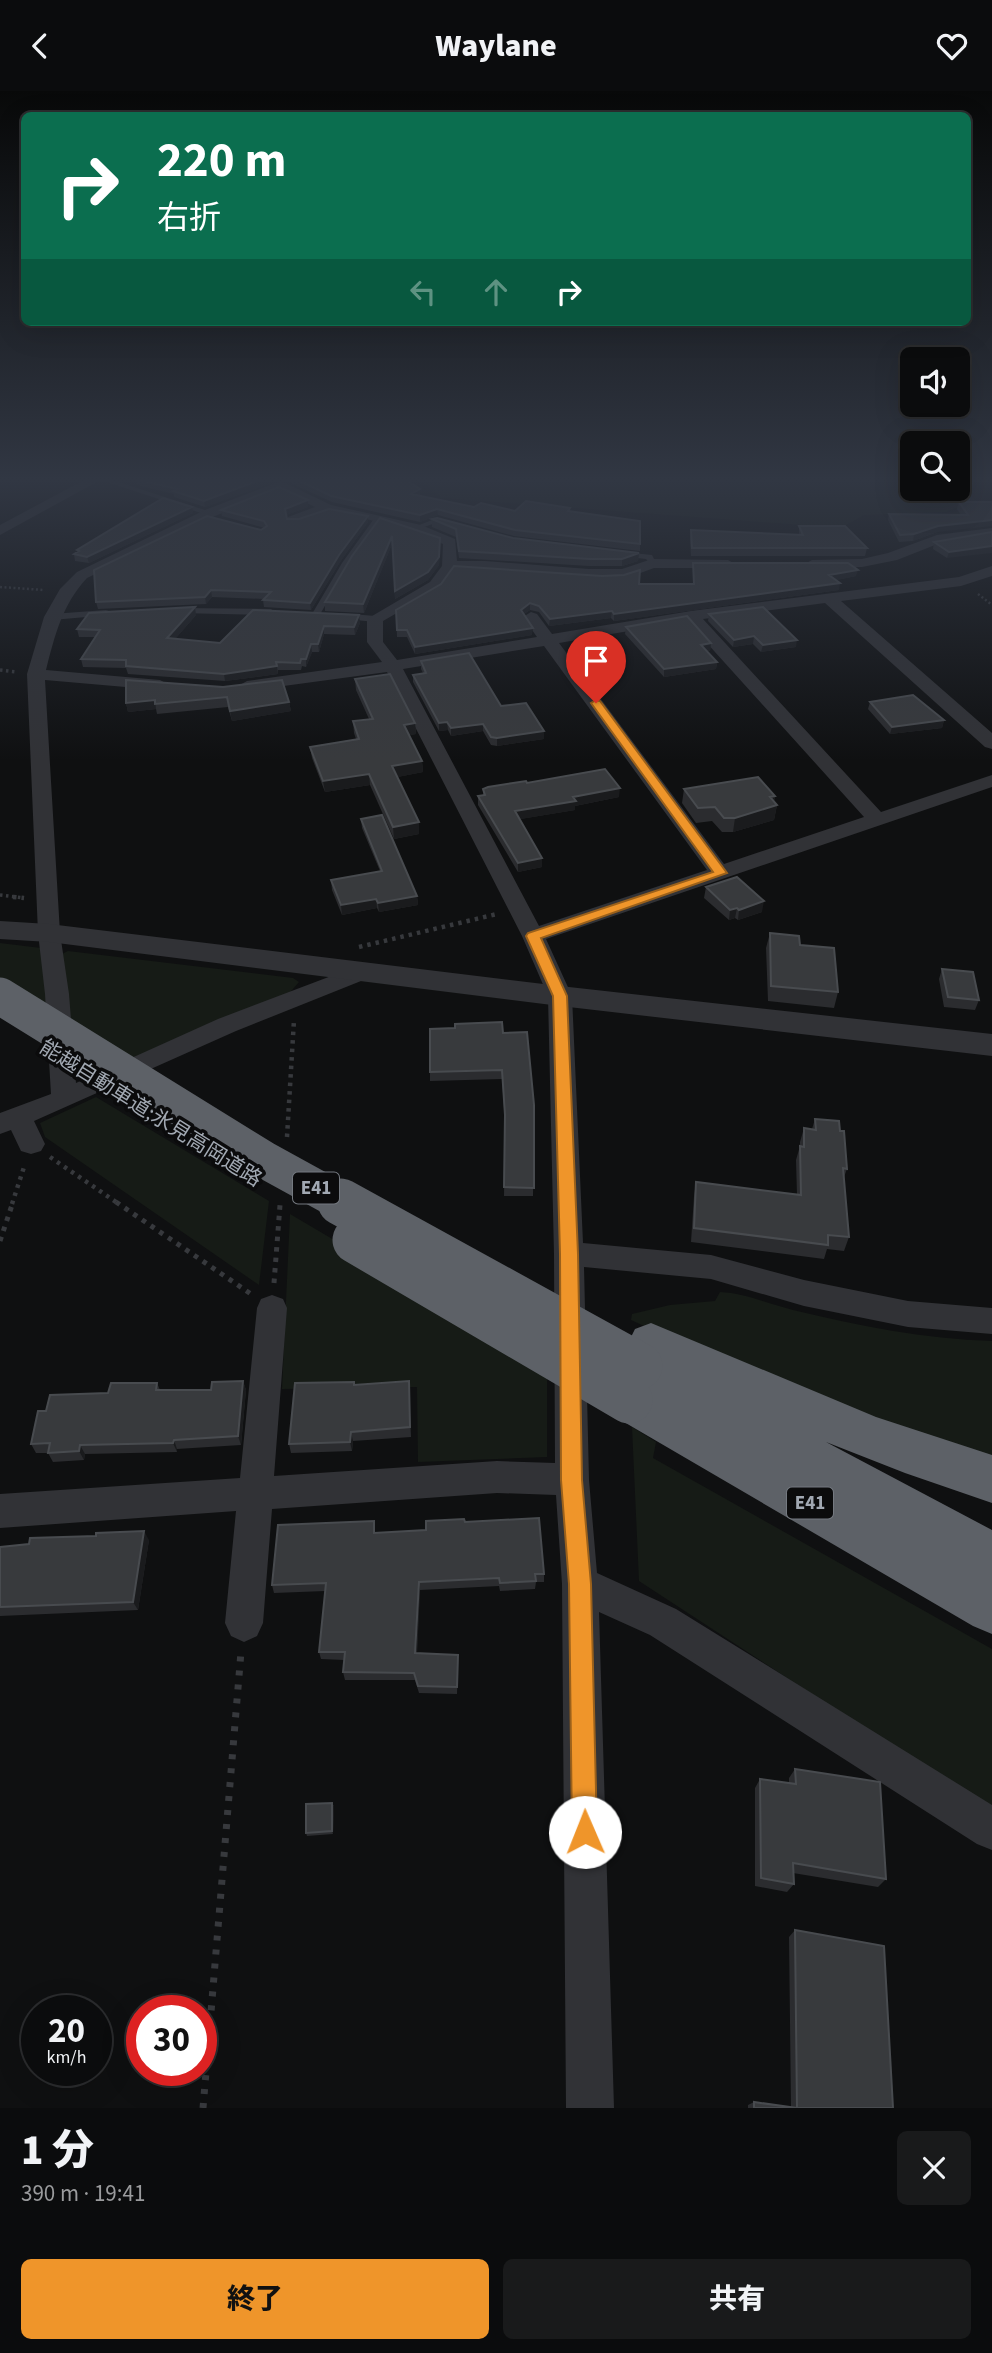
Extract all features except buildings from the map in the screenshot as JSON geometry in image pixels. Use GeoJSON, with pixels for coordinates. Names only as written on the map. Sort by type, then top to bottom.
{"type":"FeatureCollection","features":[{"type":"Feature","properties":{"kind":"highway","name":"能越自動車道;氷見高岡道路"},"geometry":{"type":"LineString","coordinates":[[0,996],[265,1160],[640,1370],[992,1558]]}},
{"type":"Feature","properties":{"kind":"highway","name":"能越自動車道;氷見高岡道路"},"geometry":{"type":"LineString","coordinates":[[0,1019],[326,1222],[640,1370],[992,1607]]}},
{"type":"Feature","properties":{"kind":"highway"},"geometry":{"type":"LineString","coordinates":[[640,1370],[832,1421],[959,1470],[992,1479]]}},
{"type":"Feature","properties":{"kind":"street"},"geometry":{"type":"LineString","coordinates":[[64,1099],[57,994],[48,933],[36,674],[52,617],[66,591],[88,572]]}},
{"type":"Feature","properties":{"kind":"street"},"geometry":{"type":"LineString","coordinates":[[444,572],[435,585],[375,619],[375,642],[393,666],[533,936],[560,996],[569,1254],[572,1480],[580,1584],[590,2108]]}},
{"type":"Feature","properties":{"kind":"street"},"geometry":{"type":"LineString","coordinates":[[567,572],[629,572]]}},
{"type":"Feature","properties":{"kind":"street"},"geometry":{"type":"LineString","coordinates":[[225,689],[393,666],[691,616],[961,581],[989,572]]}},
{"type":"Feature","properties":{"kind":"street"},"geometry":{"type":"LineString","coordinates":[[828,598],[992,743]]}},
{"type":"Feature","properties":{"kind":"street"},"geometry":{"type":"LineString","coordinates":[[691,616],[878,821]]}},
{"type":"Feature","properties":{"kind":"street"},"geometry":{"type":"LineString","coordinates":[[531,617],[720,873]]}},
{"type":"Feature","properties":{"kind":"street"},"geometry":{"type":"LineString","coordinates":[[36,674],[178,686]]}},
{"type":"Feature","properties":{"kind":"street"},"geometry":{"type":"LineString","coordinates":[[533,936],[992,781]]}},
{"type":"Feature","properties":{"kind":"street"},"geometry":{"type":"LineString","coordinates":[[0,930],[48,933],[560,996],[992,1045]]}},
{"type":"Feature","properties":{"kind":"street"},"geometry":{"type":"LineString","coordinates":[[31,1144],[10,1121],[227,1025],[363,972]]}},
{"type":"Feature","properties":{"kind":"street"},"geometry":{"type":"LineString","coordinates":[[569,1254],[711,1267],[804,1293],[895,1311],[992,1321]]}},
{"type":"Feature","properties":{"kind":"street"},"geometry":{"type":"LineString","coordinates":[[244,1623],[272,1308]]}},
{"type":"Feature","properties":{"kind":"street"},"geometry":{"type":"LineString","coordinates":[[0,1511],[497,1477],[572,1480]]}},
{"type":"Feature","properties":{"kind":"street"},"geometry":{"type":"LineString","coordinates":[[580,1584],[663,1622],[992,1829]]}},
{"type":"Feature","properties":{"kind":"lane"},"geometry":{"type":"LineString","coordinates":[[316,614],[341,572]]}},
{"type":"Feature","properties":{"kind":"lane"},"geometry":{"type":"LineString","coordinates":[[173,610],[278,612]]}},
{"type":"Feature","properties":{"kind":"lane"},"geometry":{"type":"LineString","coordinates":[[52,617],[119,612]]}},
{"type":"Feature","properties":{"kind":"lane"},"geometry":{"type":"LineString","coordinates":[[304,613],[375,619]]}},
{"type":"Feature","properties":{"kind":"path"},"geometry":{"type":"LineString","coordinates":[[0,587],[66,591]]}},
{"type":"Feature","properties":{"kind":"path"},"geometry":{"type":"LineString","coordinates":[[322,967],[328,954],[519,909]]}},
{"type":"Feature","properties":{"kind":"path"},"geometry":{"type":"LineString","coordinates":[[287,1142],[296,998]]}},
{"type":"Feature","properties":{"kind":"path"},"geometry":{"type":"LineString","coordinates":[[0,1241],[31,1144],[272,1308],[281,1192]]}},
{"type":"Feature","properties":{"kind":"path"},"geometry":{"type":"LineString","coordinates":[[203,2108],[244,1623]]}},
{"type":"Feature","properties":{"kind":"shaded area"},"geometry":{"type":"Polygon","coordinates":[[[0,943],[41,948],[49,1013],[0,983],[0,943]]]}},
{"type":"Feature","properties":{"kind":"shaded area"},"geometry":{"type":"Polygon","coordinates":[[[68,951],[293,978],[299,982],[286,997],[129,1062],[66,1024],[60,955],[68,951]]]}},
{"type":"Feature","properties":{"kind":"shaded area"},"geometry":{"type":"Polygon","coordinates":[[[96,1097],[269,1201],[259,1285],[45,1137],[40,1123],[96,1097]]]}},
{"type":"Feature","properties":{"kind":"shaded area"},"geometry":{"type":"Polygon","coordinates":[[[290,1214],[451,1309],[547,1372],[547,1457],[418,1462],[417,1387],[282,1389],[290,1214]]]}},
{"type":"Feature","properties":{"kind":"shaded area"},"geometry":{"type":"Polygon","coordinates":[[[720,1292],[738,1294],[793,1310],[867,1326],[942,1338],[992,1341],[992,1468],[739,1370],[631,1320],[632,1314],[670,1305],[715,1301],[720,1292]]]}},
{"type":"Feature","properties":{"kind":"shaded area"},"geometry":{"type":"Polygon","coordinates":[[[632,1427],[656,1442],[653,1458],[992,1649],[992,1812],[639,1581],[632,1427]]]}},
{"type":"Feature","properties":{"kind":"route"},"geometry":{"type":"LineString","coordinates":[[585,1832],[580,1584],[572,1480],[569,1254],[560,996],[533,936],[720,873],[596,703]]}}]}
